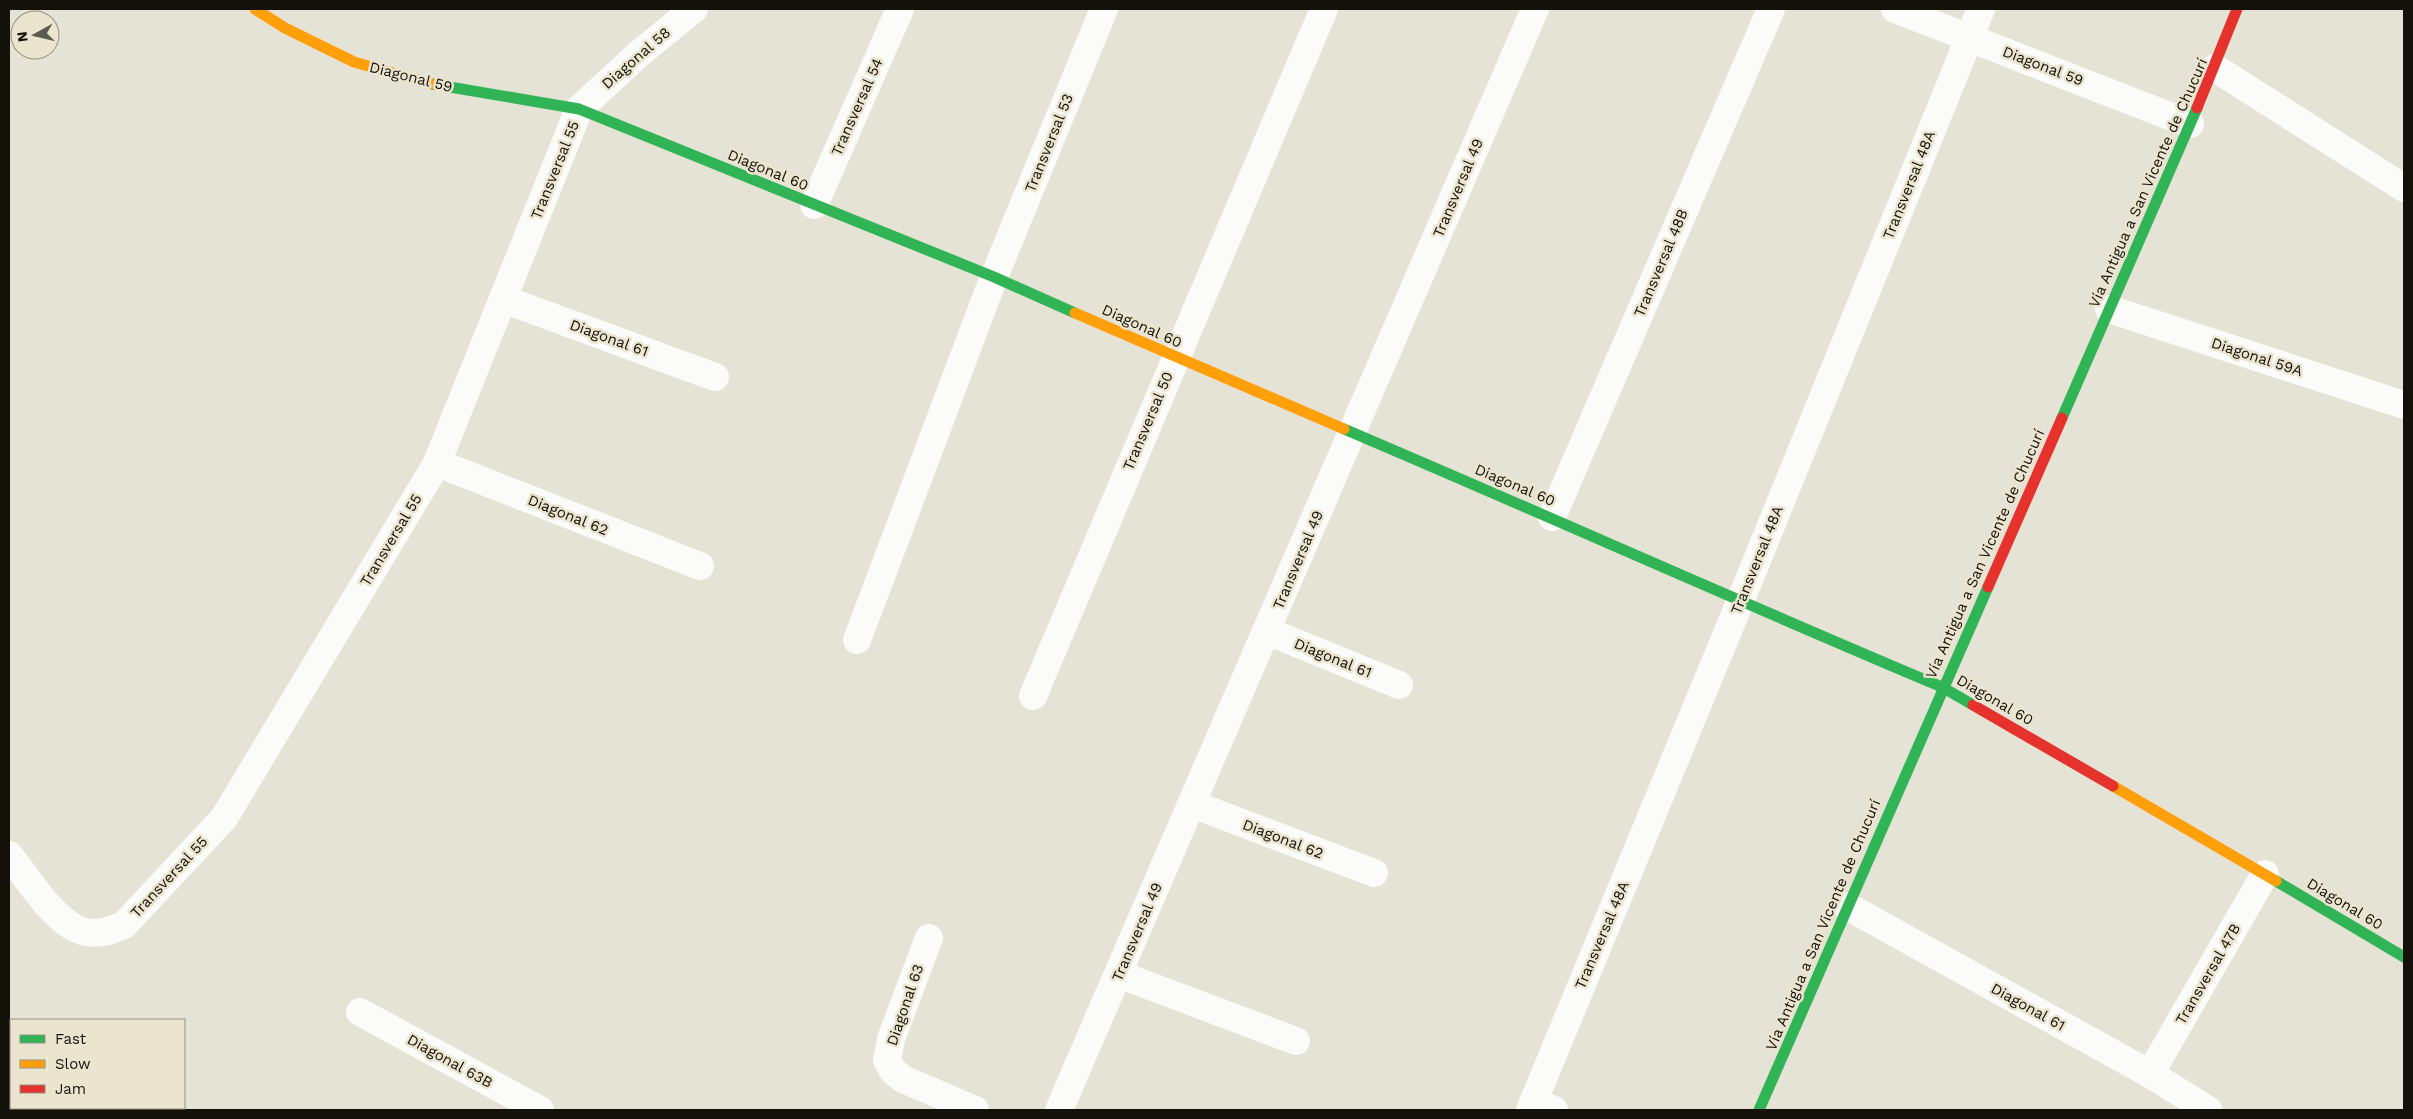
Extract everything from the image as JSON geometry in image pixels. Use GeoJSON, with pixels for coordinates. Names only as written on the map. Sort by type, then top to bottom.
{"type":"FeatureCollection","features":[{"type":"Feature","properties":{"kind":"street","name":"Diagonal 59"},"geometry":{"type":"LineString","coordinates":[[255,9],[285,28],[354,62],[435,85],[579,109]]}},
{"type":"Feature","properties":{"kind":"street","name":"Diagonal 58"},"geometry":{"type":"LineString","coordinates":[[579,109],[640,53],[694,9]]}},
{"type":"Feature","properties":{"kind":"street","name":"Transversal 54"},"geometry":{"type":"LineString","coordinates":[[814,205],[900,9]]}},
{"type":"Feature","properties":{"kind":"street","name":"Transversal 53"},"geometry":{"type":"LineString","coordinates":[[994,277],[1104,9]]}},
{"type":"Feature","properties":{"kind":"street","name":"Transversal 50"},"geometry":{"type":"LineString","coordinates":[[1033,696],[1324,9]]}},
{"type":"Feature","properties":{"kind":"street","name":"Transversal 49"},"geometry":{"type":"LineString","coordinates":[[1059,1110],[1535,9]]}},
{"type":"Feature","properties":{"kind":"street","name":"Transversal 48B"},"geometry":{"type":"LineString","coordinates":[[1552,517],[1771,9]]}},
{"type":"Feature","properties":{"kind":"street","name":"Diagonal 59"},"geometry":{"type":"LineString","coordinates":[[1895,9],[2190,124]]}},
{"type":"Feature","properties":{"kind":"street","name":"Transversal 48A"},"geometry":{"type":"LineString","coordinates":[[1539,1108],[1740,602],[1981,9]]}},
{"type":"Feature","properties":{"kind":"street","name":"Vía Antigua a San Vicente de Chucurí"},"geometry":{"type":"LineString","coordinates":[[1764,1108],[1847,906],[2215,68],[2238,9]]}},
{"type":"Feature","properties":{"kind":"street"},"geometry":{"type":"LineString","coordinates":[[2215,68],[2404,188]]}},
{"type":"Feature","properties":{"kind":"street","name":"Diagonal 60"},"geometry":{"type":"LineString","coordinates":[[579,109],[994,277],[1175,358],[1552,517],[1740,602],[1942,687],[2265,874],[2404,957]]}},
{"type":"Feature","properties":{"kind":"street","name":"Transversal 55"},"geometry":{"type":"LineString","coordinates":[[9,855],[56,915],[80,931],[108,932],[124,925],[224,818],[437,463],[579,109]]}},
{"type":"Feature","properties":{"kind":"street"},"geometry":{"type":"LineString","coordinates":[[857,640],[994,277]]}},
{"type":"Feature","properties":{"kind":"street","name":"Diagonal 61"},"geometry":{"type":"LineString","coordinates":[[503,300],[715,377]]}},
{"type":"Feature","properties":{"kind":"street","name":"Diagonal 59A"},"geometry":{"type":"LineString","coordinates":[[2109,308],[2404,405]]}},
{"type":"Feature","properties":{"kind":"street","name":"Diagonal 62"},"geometry":{"type":"LineString","coordinates":[[437,463],[700,566]]}},
{"type":"Feature","properties":{"kind":"street","name":"Diagonal 61"},"geometry":{"type":"LineString","coordinates":[[1267,631],[1399,685]]}},
{"type":"Feature","properties":{"kind":"street","name":"Diagonal 62"},"geometry":{"type":"LineString","coordinates":[[1192,804],[1374,873]]}},
{"type":"Feature","properties":{"kind":"street","name":"Transversal 47B"},"geometry":{"type":"LineString","coordinates":[[2150,1074],[2265,874]]}},
{"type":"Feature","properties":{"kind":"street","name":"Diagonal 61"},"geometry":{"type":"LineString","coordinates":[[1847,906],[2150,1074],[2208,1110]]}},
{"type":"Feature","properties":{"kind":"street","name":"Diagonal 63"},"geometry":{"type":"LineString","coordinates":[[929,938],[891,1038],[888,1060],[893,1071],[903,1079],[975,1110]]}},
{"type":"Feature","properties":{"kind":"street"},"geometry":{"type":"LineString","coordinates":[[1118,974],[1296,1041]]}},
{"type":"Feature","properties":{"kind":"street","name":"Diagonal 63B"},"geometry":{"type":"LineString","coordinates":[[360,1012],[540,1110]]}},
{"type":"Feature","properties":{"kind":"traffic: fast"},"geometry":{"type":"LineString","coordinates":[[432,84],[579,109],[994,277],[1075,313]]}},
{"type":"Feature","properties":{"kind":"traffic: fast"},"geometry":{"type":"LineString","coordinates":[[2062,418],[2197,108]]}},
{"type":"Feature","properties":{"kind":"traffic: fast"},"geometry":{"type":"LineString","coordinates":[[1344,429],[1942,687],[1973,705]]}},
{"type":"Feature","properties":{"kind":"traffic: fast"},"geometry":{"type":"LineString","coordinates":[[1759,1110],[1988,587]]}},
{"type":"Feature","properties":{"kind":"traffic: fast"},"geometry":{"type":"LineString","coordinates":[[2276,881],[2404,957]]}},
{"type":"Feature","properties":{"kind":"traffic: slow"},"geometry":{"type":"LineString","coordinates":[[255,9],[285,28],[354,62],[432,84]]}},
{"type":"Feature","properties":{"kind":"traffic: slow"},"geometry":{"type":"LineString","coordinates":[[1075,313],[1344,429]]}},
{"type":"Feature","properties":{"kind":"traffic: slow"},"geometry":{"type":"LineString","coordinates":[[2113,786],[2276,881]]}},
{"type":"Feature","properties":{"kind":"traffic: jam"},"geometry":{"type":"LineString","coordinates":[[2197,108],[2237,9]]}},
{"type":"Feature","properties":{"kind":"traffic: jam"},"geometry":{"type":"LineString","coordinates":[[1988,587],[2062,418]]}},
{"type":"Feature","properties":{"kind":"traffic: jam"},"geometry":{"type":"LineString","coordinates":[[1973,705],[2113,786]]}}]}
